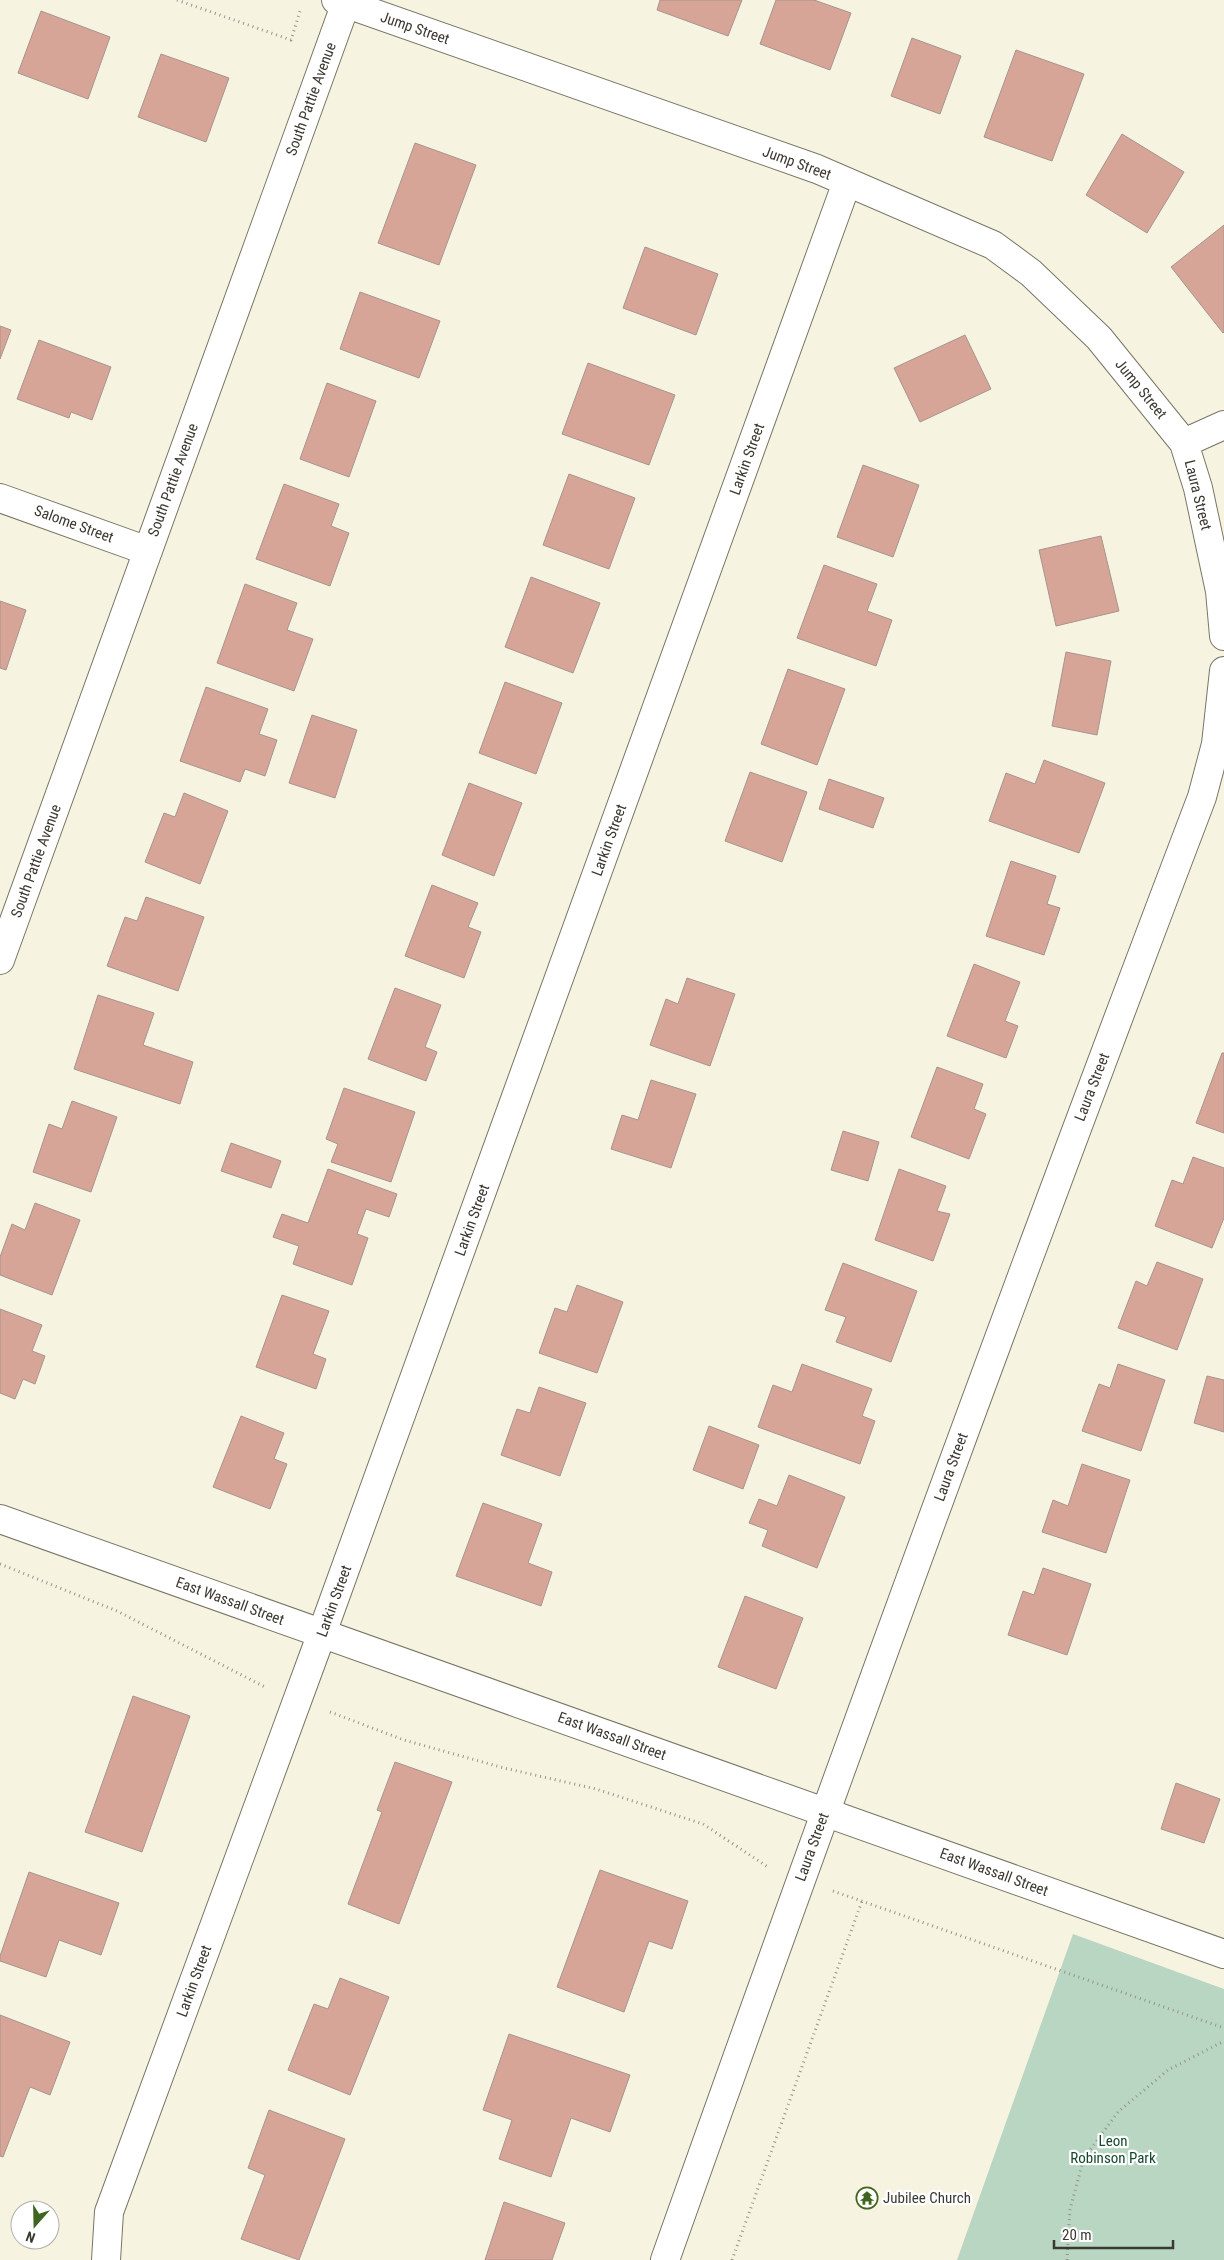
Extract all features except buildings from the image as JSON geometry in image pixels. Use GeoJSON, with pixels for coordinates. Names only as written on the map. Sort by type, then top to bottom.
{"type":"FeatureCollection","features":[{"type":"Feature","properties":{"kind":"street","name":"Jump Street"},"geometry":{"type":"LineString","coordinates":[[343,1],[808,166],[993,245],[1031,273],[1100,338],[1184,443]]}},
{"type":"Feature","properties":{"kind":"street","name":"South Pattie Avenue"},"geometry":{"type":"LineString","coordinates":[[0,960],[148,551],[343,1]]}},
{"type":"Feature","properties":{"kind":"street","name":"Larkin Street"},"geometry":{"type":"LineString","coordinates":[[106,2260],[108,2212],[322,1633],[847,182]]}},
{"type":"Feature","properties":{"kind":"street"},"geometry":{"type":"LineString","coordinates":[[1184,443],[1224,425]]}},
{"type":"Feature","properties":{"kind":"street","name":"Laura Street"},"geometry":{"type":"LineString","coordinates":[[1184,443],[1198,488],[1220,591],[1224,636]]}},
{"type":"Feature","properties":{"kind":"street","name":"Salome Street"},"geometry":{"type":"LineString","coordinates":[[0,498],[148,551]]}},
{"type":"Feature","properties":{"kind":"street","name":"Laura Street"},"geometry":{"type":"LineString","coordinates":[[665,2260],[824,1812],[1075,1130],[1202,797],[1216,744],[1224,671]]}},
{"type":"Feature","properties":{"kind":"street","name":"East Wassall Street"},"geometry":{"type":"LineString","coordinates":[[0,1519],[1224,1954]]}},
{"type":"Feature","properties":{"kind":"path"},"geometry":{"type":"LineString","coordinates":[[177,0],[290,40],[303,0]]}},
{"type":"Feature","properties":{"kind":"path"},"geometry":{"type":"LineString","coordinates":[[0,1564],[116,1611],[268,1689],[297,1700],[404,1740],[504,1768],[596,1789],[703,1824],[764,1866],[1224,2028]]}},
{"type":"Feature","properties":{"kind":"path"},"geometry":{"type":"LineString","coordinates":[[732,2260],[862,1901]]}},
{"type":"Feature","properties":{"kind":"path"},"geometry":{"type":"LineString","coordinates":[[1067,2260],[1070,2209],[1084,2158],[1118,2112],[1168,2070],[1224,2041]]}},
{"type":"Feature","properties":{"kind":"green space","name":"Leon Robinson Park"},"geometry":{"type":"Polygon","coordinates":[[[1073,1934],[1224,1989],[1224,2260],[957,2260],[1073,1934]]]}},
{"type":"Feature","properties":{"kind":"place","name":"Jubilee Church"},"geometry":{"type":"Point","coordinates":[867,2198]}}]}
